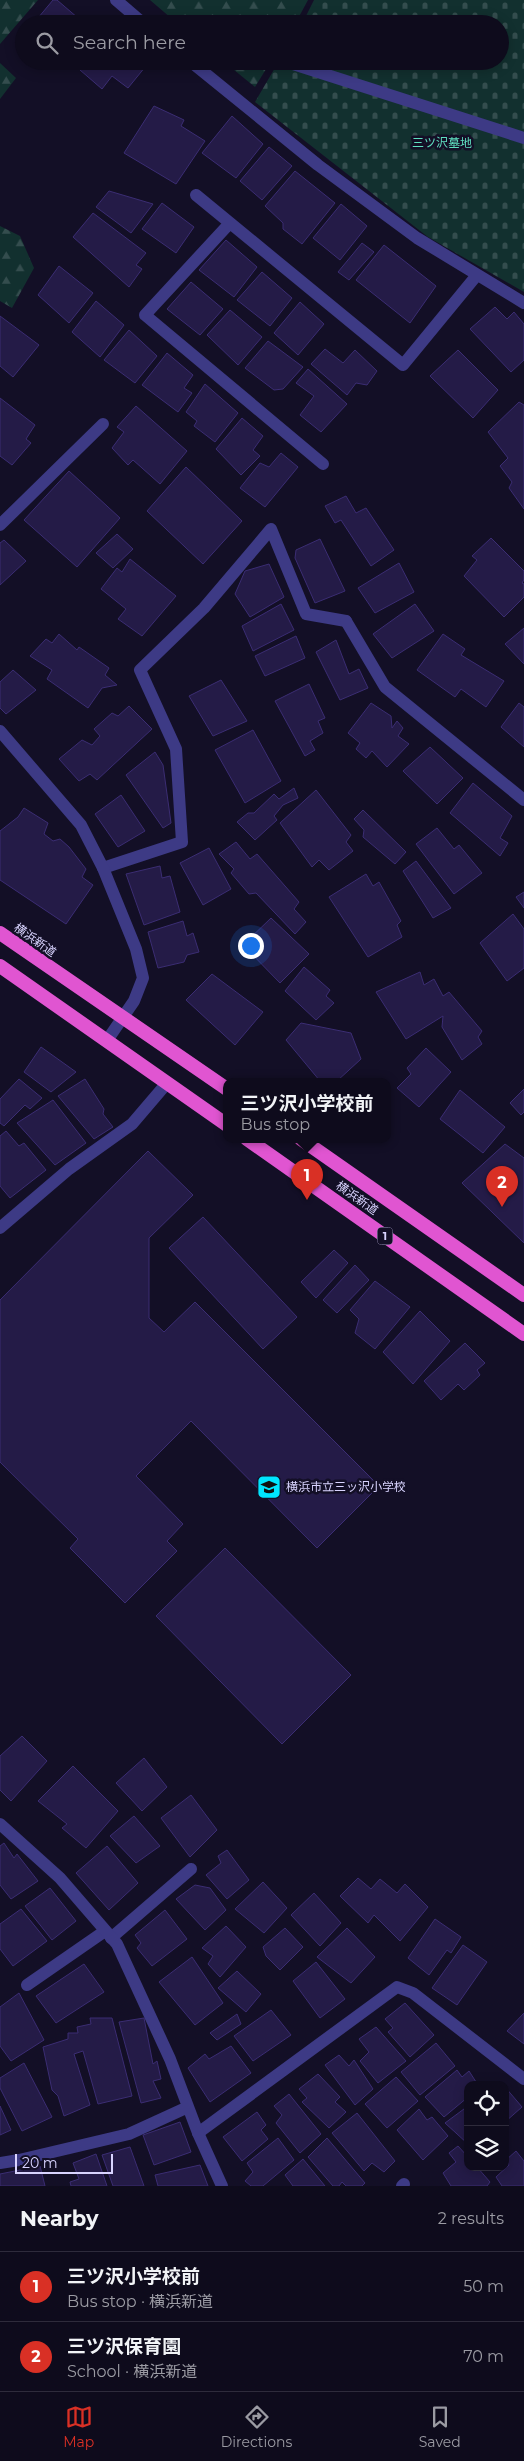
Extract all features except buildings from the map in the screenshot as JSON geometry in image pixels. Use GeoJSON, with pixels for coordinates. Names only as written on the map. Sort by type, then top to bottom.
{"type":"FeatureCollection","features":[{"type":"Feature","properties":{"kind":"highway","name":"横浜新道"},"geometry":{"type":"LineString","coordinates":[[0,934],[223,1085]]}},
{"type":"Feature","properties":{"kind":"highway"},"geometry":{"type":"LineString","coordinates":[[0,966],[108,1039],[223,1122]]}},
{"type":"Feature","properties":{"kind":"highway","name":"横浜新道"},"geometry":{"type":"LineString","coordinates":[[252,1143],[524,1334]]}},
{"type":"Feature","properties":{"kind":"highway","name":"横浜新道"},"geometry":{"type":"LineString","coordinates":[[308,1143],[524,1296]]}},
{"type":"Feature","properties":{"kind":"street"},"geometry":{"type":"LineString","coordinates":[[116,0],[134,15]]}},
{"type":"Feature","properties":{"kind":"street"},"geometry":{"type":"LineString","coordinates":[[201,70],[318,165],[417,238],[524,303]]}},
{"type":"Feature","properties":{"kind":"street"},"geometry":{"type":"LineString","coordinates":[[311,70],[524,138]]}},
{"type":"Feature","properties":{"kind":"street"},"geometry":{"type":"LineString","coordinates":[[196,195],[228,224],[403,365],[478,275]]}},
{"type":"Feature","properties":{"kind":"street"},"geometry":{"type":"LineString","coordinates":[[228,224],[145,315],[323,464]]}},
{"type":"Feature","properties":{"kind":"street"},"geometry":{"type":"LineString","coordinates":[[0,525],[103,424]]}},
{"type":"Feature","properties":{"kind":"street"},"geometry":{"type":"LineString","coordinates":[[103,868],[182,842],[176,748],[140,670],[204,608],[271,530],[306,614],[346,621],[385,688],[524,800]]}},
{"type":"Feature","properties":{"kind":"street"},"geometry":{"type":"LineString","coordinates":[[0,731],[81,825],[103,868],[136,948],[143,978],[134,1001],[108,1039]]}},
{"type":"Feature","properties":{"kind":"street"},"geometry":{"type":"LineString","coordinates":[[0,1228],[69,1169],[132,1124],[167,1083]]}},
{"type":"Feature","properties":{"kind":"street"},"geometry":{"type":"LineString","coordinates":[[0,1824],[60,1878],[117,1944],[170,2059],[198,2133],[222,2186]]}},
{"type":"Feature","properties":{"kind":"street"},"geometry":{"type":"LineString","coordinates":[[27,1985],[108,1934],[191,1868]]}},
{"type":"Feature","properties":{"kind":"street"},"geometry":{"type":"LineString","coordinates":[[198,2133],[397,1987],[413,1993],[524,2079]]}},
{"type":"Feature","properties":{"kind":"street"},"geometry":{"type":"LineString","coordinates":[[0,2162],[19,2160],[129,2134],[188,2107]]}},
{"type":"Feature","properties":{"kind":"green space"},"geometry":{"type":"Polygon","coordinates":[[[0,0],[38,0],[25,15],[15,15],[15,27],[0,44],[0,0]]]}},
{"type":"Feature","properties":{"kind":"green space"},"geometry":{"type":"Polygon","coordinates":[[[150,0],[308,0],[300,15],[168,15],[150,0]]]}},
{"type":"Feature","properties":{"kind":"green space","name":"三ツ沢墓地"},"geometry":{"type":"Polygon","coordinates":[[[314,0],[524,0],[524,292],[428,237],[255,102],[274,70],[509,70],[509,15],[306,15],[314,0]]]}},
{"type":"Feature","properties":{"kind":"green space"},"geometry":{"type":"Polygon","coordinates":[[[0,63],[16,78],[0,99],[0,63]]]}},
{"type":"Feature","properties":{"kind":"green space"},"geometry":{"type":"Polygon","coordinates":[[[234,70],[265,70],[255,87],[234,70]]]}},
{"type":"Feature","properties":{"kind":"green space"},"geometry":{"type":"Polygon","coordinates":[[[0,226],[20,236],[34,268],[12,308],[0,301],[0,226]]]}},
{"type":"Feature","properties":{"kind":"place","name":"三ツ沢小学校前"},"geometry":{"type":"Point","coordinates":[307,1200]}},
{"type":"Feature","properties":{"kind":"place","name":"三ツ沢保育園"},"geometry":{"type":"Point","coordinates":[502,1207]}},
{"type":"Feature","properties":{"kind":"place","name":"横浜市立三ッ沢小学校"},"geometry":{"type":"Point","coordinates":[269,1487]}}]}
